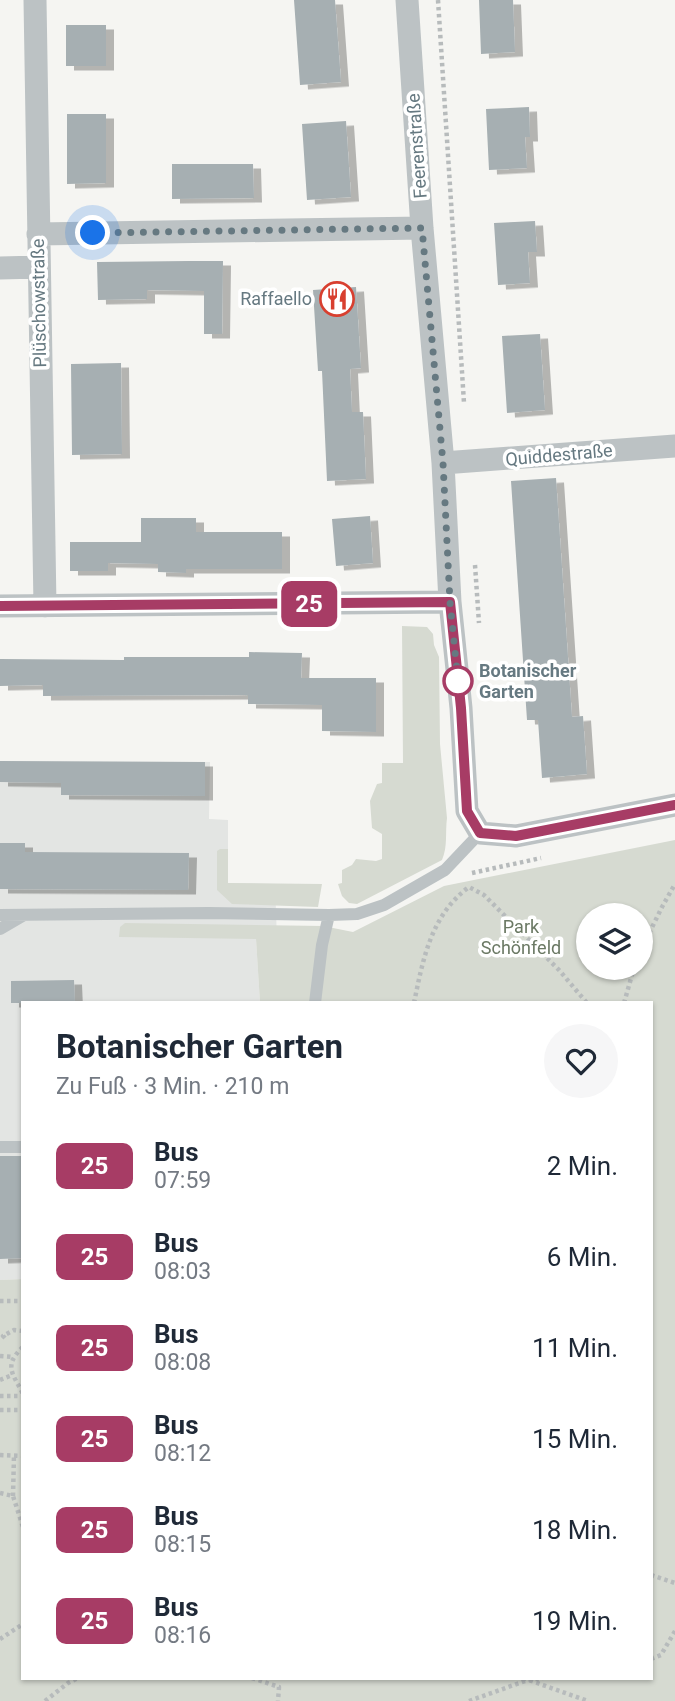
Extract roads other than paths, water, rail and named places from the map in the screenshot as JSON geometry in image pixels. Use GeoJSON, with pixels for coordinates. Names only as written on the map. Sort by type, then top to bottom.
{"type":"FeatureCollection","features":[{"type":"Feature","properties":{"kind":"street","name":"Plüschowstraße"},"geometry":{"type":"LineString","coordinates":[[35,0],[45,606]]}},
{"type":"Feature","properties":{"kind":"street","name":"Feerenstraße"},"geometry":{"type":"LineString","coordinates":[[407,0],[467,811],[480,833]]}},
{"type":"Feature","properties":{"kind":"street"},"geometry":{"type":"LineString","coordinates":[[38,234],[422,228]]}},
{"type":"Feature","properties":{"kind":"street"},"geometry":{"type":"LineString","coordinates":[[0,268],[39,267]]}},
{"type":"Feature","properties":{"kind":"street","name":"Quiddestraße"},"geometry":{"type":"LineString","coordinates":[[443,463],[675,446]]}},
{"type":"Feature","properties":{"kind":"street"},"geometry":{"type":"LineString","coordinates":[[0,606],[450,602]]}},
{"type":"Feature","properties":{"kind":"street"},"geometry":{"type":"LineString","coordinates":[[480,833],[516,836],[675,805]]}},
{"type":"Feature","properties":{"kind":"lane"},"geometry":{"type":"LineString","coordinates":[[0,915],[357,915],[384,905],[445,870],[480,833]]}},
{"type":"Feature","properties":{"kind":"lane"},"geometry":{"type":"LineString","coordinates":[[0,929],[25,915]]}},
{"type":"Feature","properties":{"kind":"lane"},"geometry":{"type":"LineString","coordinates":[[315,1001],[322,945],[329,915]]}},
{"type":"Feature","properties":{"kind":"lane"},"geometry":{"type":"LineString","coordinates":[[0,1147],[21,1147]]}},
{"type":"Feature","properties":{"kind":"place","name":"Raffaello"},"geometry":{"type":"Point","coordinates":[337,299]}},
{"type":"Feature","properties":{"kind":"place","name":"Botanischer Garten"},"geometry":{"type":"Point","coordinates":[458,681]}},
{"type":"Feature","properties":{"kind":"park label","name":"Park Schönfeld"},"geometry":{"type":"Point","coordinates":[521,937]}}]}
